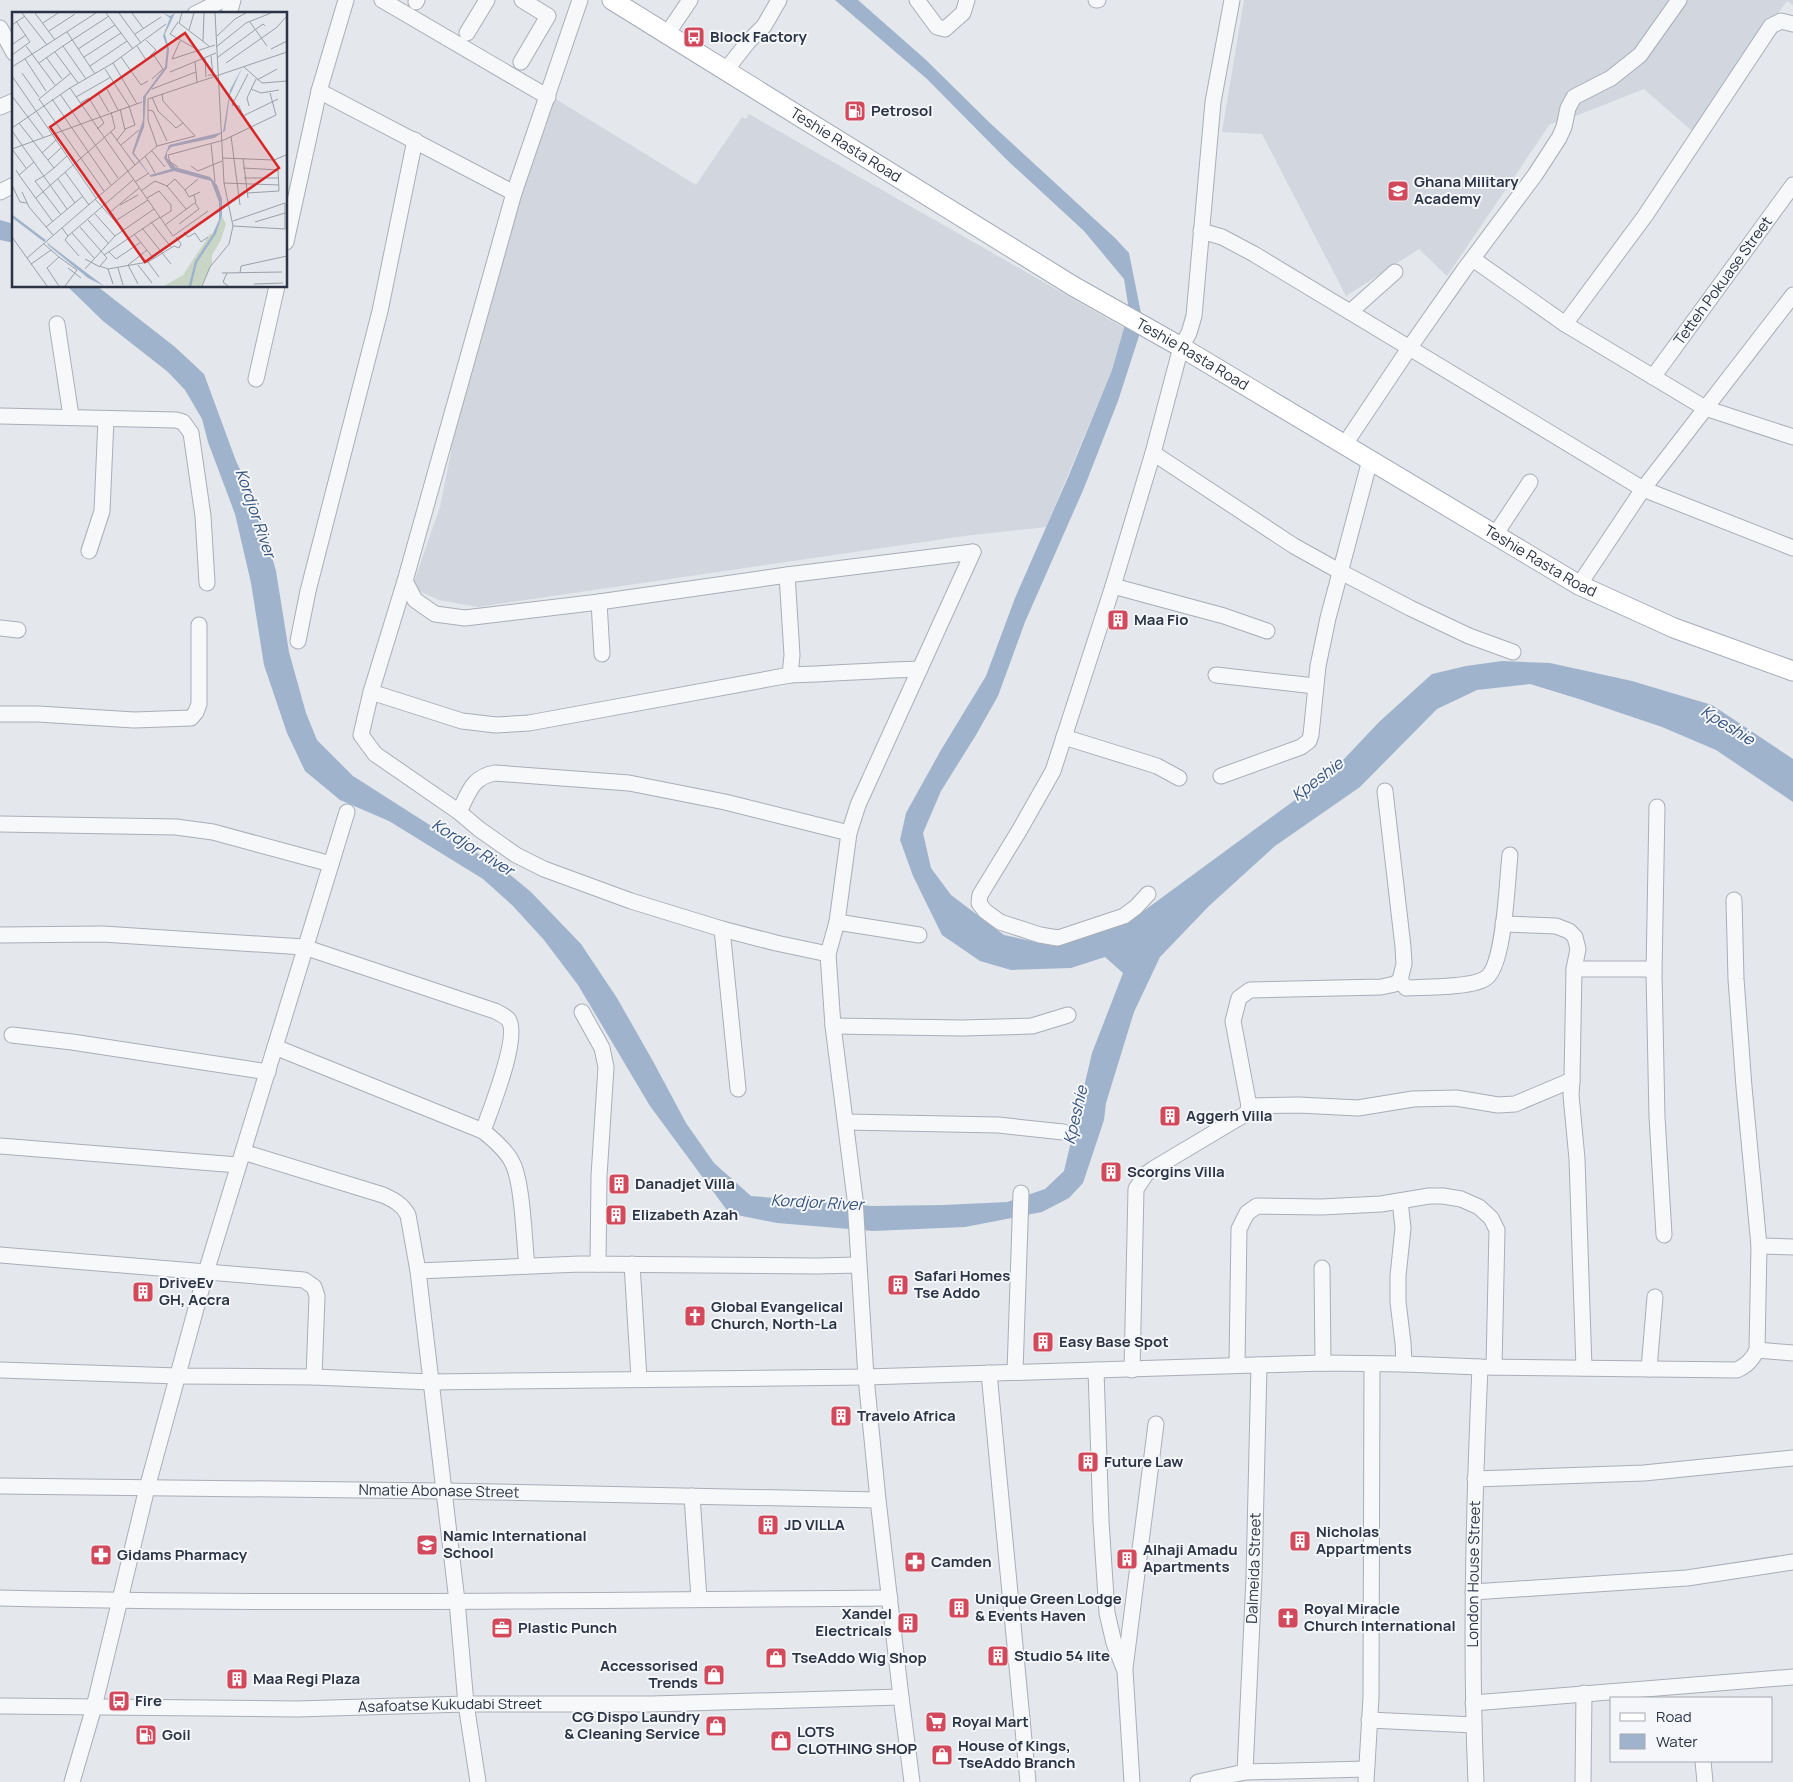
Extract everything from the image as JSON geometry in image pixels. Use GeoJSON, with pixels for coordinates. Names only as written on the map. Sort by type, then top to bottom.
{"type":"FeatureCollection","features":[{"type":"Feature","properties":{"kind":"main road","name":"Teshie Rasta Road"},"geometry":{"type":"LineString","coordinates":[[612,0],[1073,286],[1181,347],[1579,585],[1674,628],[1793,671]]}},
{"type":"Feature","properties":{"kind":"street"},"geometry":{"type":"LineString","coordinates":[[199,12],[223,0]]}},
{"type":"Feature","properties":{"kind":"street"},"geometry":{"type":"LineString","coordinates":[[288,233],[319,91],[346,0]]}},
{"type":"Feature","properties":{"kind":"street"},"geometry":{"type":"LineString","coordinates":[[382,0],[548,97]]}},
{"type":"Feature","properties":{"kind":"street"},"geometry":{"type":"LineString","coordinates":[[467,33],[487,0]]}},
{"type":"Feature","properties":{"kind":"street"},"geometry":{"type":"LineString","coordinates":[[520,62],[548,16],[522,0]]}},
{"type":"Feature","properties":{"kind":"street"},"geometry":{"type":"LineString","coordinates":[[580,0],[514,193],[405,581],[371,692],[361,735],[375,754],[459,812],[479,829],[516,855],[544,869],[631,901],[722,929],[828,954]]}},
{"type":"Feature","properties":{"kind":"street"},"geometry":{"type":"LineString","coordinates":[[666,34],[690,0]]}},
{"type":"Feature","properties":{"kind":"street"},"geometry":{"type":"LineString","coordinates":[[726,70],[748,42],[764,26],[780,0]]}},
{"type":"Feature","properties":{"kind":"street"},"geometry":{"type":"LineString","coordinates":[[917,0],[937,28],[944,29],[963,13],[967,0]]}},
{"type":"Feature","properties":{"kind":"street"},"geometry":{"type":"LineString","coordinates":[[1148,894],[1124,916],[1058,938],[1040,935],[1000,922],[985,911],[979,903],[980,895],[1019,831],[1052,771],[1113,586],[1153,453],[1181,347],[1189,333],[1194,316],[1213,102],[1232,0]]}},
{"type":"Feature","properties":{"kind":"street"},"geometry":{"type":"LineString","coordinates":[[1344,444],[1473,258],[1530,183],[1564,126],[1568,108],[1574,97],[1611,78],[1640,55],[1679,0]]}},
{"type":"Feature","properties":{"kind":"street"},"geometry":{"type":"LineString","coordinates":[[1565,324],[1645,216],[1771,26],[1781,20],[1793,24]]}},
{"type":"Feature","properties":{"kind":"street"},"geometry":{"type":"LineString","coordinates":[[0,28],[12,49]]}},
{"type":"Feature","properties":{"kind":"street"},"geometry":{"type":"LineString","coordinates":[[319,91],[514,193]]}},
{"type":"Feature","properties":{"kind":"street"},"geometry":{"type":"LineString","coordinates":[[0,108],[12,102]]}},
{"type":"Feature","properties":{"kind":"street"},"geometry":{"type":"LineString","coordinates":[[298,641],[308,591],[380,311],[415,140]]}},
{"type":"Feature","properties":{"kind":"street","name":"Tetteh Pokuase Street"},"geometry":{"type":"LineString","coordinates":[[1652,377],[1793,185]]}},
{"type":"Feature","properties":{"kind":"street"},"geometry":{"type":"LineString","coordinates":[[0,192],[12,186]]}},
{"type":"Feature","properties":{"kind":"street"},"geometry":{"type":"LineString","coordinates":[[1202,231],[1222,237],[1254,254],[1643,489],[1793,548]]}},
{"type":"Feature","properties":{"kind":"street"},"geometry":{"type":"LineString","coordinates":[[1473,258],[1565,324],[1706,408],[1793,436]]}},
{"type":"Feature","properties":{"kind":"street"},"geometry":{"type":"LineString","coordinates":[[1350,312],[1396,272]]}},
{"type":"Feature","properties":{"kind":"street"},"geometry":{"type":"LineString","coordinates":[[256,379],[276,288]]}},
{"type":"Feature","properties":{"kind":"street"},"geometry":{"type":"LineString","coordinates":[[1579,585],[1643,489],[1793,295]]}},
{"type":"Feature","properties":{"kind":"street"},"geometry":{"type":"LineString","coordinates":[[56,324],[71,416]]}},
{"type":"Feature","properties":{"kind":"street"},"geometry":{"type":"LineString","coordinates":[[0,416],[71,416],[176,420],[183,422],[191,433],[203,516],[206,583]]}},
{"type":"Feature","properties":{"kind":"street"},"geometry":{"type":"LineString","coordinates":[[89,552],[102,511],[106,418]]}},
{"type":"Feature","properties":{"kind":"street"},"geometry":{"type":"LineString","coordinates":[[1153,453],[1294,546],[1339,571],[1469,636],[1513,652]]}},
{"type":"Feature","properties":{"kind":"street"},"geometry":{"type":"LineString","coordinates":[[1221,776],[1301,747],[1309,741],[1315,686],[1328,618],[1370,460]]}},
{"type":"Feature","properties":{"kind":"street"},"geometry":{"type":"LineString","coordinates":[[1496,535],[1530,482]]}},
{"type":"Feature","properties":{"kind":"street"},"geometry":{"type":"LineString","coordinates":[[405,581],[415,600],[435,614],[465,618],[973,552],[858,805],[849,833],[837,922],[828,954],[833,1026],[855,1199],[866,1377],[878,1500],[900,1697],[912,1782]]}},
{"type":"Feature","properties":{"kind":"street"},"geometry":{"type":"LineString","coordinates":[[787,575],[792,655],[790,675]]}},
{"type":"Feature","properties":{"kind":"street"},"geometry":{"type":"LineString","coordinates":[[1113,586],[1224,616],[1267,631]]}},
{"type":"Feature","properties":{"kind":"street"},"geometry":{"type":"LineString","coordinates":[[599,602],[602,654]]}},
{"type":"Feature","properties":{"kind":"street"},"geometry":{"type":"LineString","coordinates":[[0,714],[38,714],[134,720],[191,718],[196,712],[198,704],[199,625]]}},
{"type":"Feature","properties":{"kind":"street"},"geometry":{"type":"LineString","coordinates":[[0,628],[18,630]]}},
{"type":"Feature","properties":{"kind":"street"},"geometry":{"type":"LineString","coordinates":[[371,692],[462,721],[496,724],[529,723],[790,675],[820,675],[865,670],[920,669]]}},
{"type":"Feature","properties":{"kind":"street"},"geometry":{"type":"LineString","coordinates":[[1216,675],[1315,686]]}},
{"type":"Feature","properties":{"kind":"street"},"geometry":{"type":"LineString","coordinates":[[1064,737],[1158,766],[1179,778]]}},
{"type":"Feature","properties":{"kind":"street"},"geometry":{"type":"LineString","coordinates":[[459,812],[471,787],[478,778],[485,774],[495,773],[629,783],[725,802],[849,833]]}},
{"type":"Feature","properties":{"kind":"street"},"geometry":{"type":"LineString","coordinates":[[1132,1370],[1136,1189],[1146,1174],[1247,1112],[1248,1106],[1233,1021],[1239,998],[1250,990],[1268,988],[1381,987],[1395,984],[1400,980],[1404,964],[1403,947],[1385,791]]}},
{"type":"Feature","properties":{"kind":"street"},"geometry":{"type":"LineString","coordinates":[[1657,807],[1654,973],[1657,1117],[1664,1235]]}},
{"type":"Feature","properties":{"kind":"street"},"geometry":{"type":"LineString","coordinates":[[72,1782],[94,1707],[147,1488],[206,1272],[268,1072],[304,947],[347,812]]}},
{"type":"Feature","properties":{"kind":"street"},"geometry":{"type":"LineString","coordinates":[[0,824],[176,827],[212,832],[331,864]]}},
{"type":"Feature","properties":{"kind":"street"},"geometry":{"type":"LineString","coordinates":[[1400,980],[1406,988],[1474,983],[1486,978],[1495,966],[1501,943],[1510,855]]}},
{"type":"Feature","properties":{"kind":"street"},"geometry":{"type":"LineString","coordinates":[[0,1370],[178,1376],[314,1377],[431,1382],[639,1378],[866,1377],[1132,1370],[1236,1364],[1323,1363],[1737,1370],[1747,1365],[1757,1350],[1759,1246],[1736,978],[1734,900]]}},
{"type":"Feature","properties":{"kind":"street"},"geometry":{"type":"LineString","coordinates":[[837,922],[918,935]]}},
{"type":"Feature","properties":{"kind":"street"},"geometry":{"type":"LineString","coordinates":[[1503,924],[1556,926],[1569,931],[1575,937],[1578,949],[1574,969],[1571,1095],[1577,1159],[1584,1368]]}},
{"type":"Feature","properties":{"kind":"street"},"geometry":{"type":"LineString","coordinates":[[722,929],[738,1089]]}},
{"type":"Feature","properties":{"kind":"street"},"geometry":{"type":"LineString","coordinates":[[0,935],[103,934],[304,947],[495,1011],[508,1019],[512,1032],[508,1058],[483,1131]]}},
{"type":"Feature","properties":{"kind":"street"},"geometry":{"type":"LineString","coordinates":[[1574,969],[1648,969],[1654,973]]}},
{"type":"Feature","properties":{"kind":"street"},"geometry":{"type":"LineString","coordinates":[[582,1012],[602,1048],[606,1068],[599,1176],[598,1264]]}},
{"type":"Feature","properties":{"kind":"street"},"geometry":{"type":"LineString","coordinates":[[833,1026],[962,1028],[1032,1026],[1068,1015]]}},
{"type":"Feature","properties":{"kind":"street"},"geometry":{"type":"LineString","coordinates":[[12,1035],[72,1042],[268,1072]]}},
{"type":"Feature","properties":{"kind":"street"},"geometry":{"type":"LineString","coordinates":[[275,1046],[483,1131],[494,1140],[512,1163],[519,1185],[527,1266]]}},
{"type":"Feature","properties":{"kind":"street"},"geometry":{"type":"LineString","coordinates":[[1248,1106],[1299,1105],[1358,1108],[1412,1099],[1456,1098],[1498,1105],[1515,1104],[1572,1080]]}},
{"type":"Feature","properties":{"kind":"street"},"geometry":{"type":"LineString","coordinates":[[846,1122],[998,1125],[1063,1132]]}},
{"type":"Feature","properties":{"kind":"street"},"geometry":{"type":"LineString","coordinates":[[0,1146],[240,1158],[394,1200],[403,1206],[408,1215],[418,1271],[457,1601],[466,1704],[478,1782]]}},
{"type":"Feature","properties":{"kind":"street"},"geometry":{"type":"LineString","coordinates":[[1015,1372],[1021,1193]]}},
{"type":"Feature","properties":{"kind":"street","name":"London House Street"},"geometry":{"type":"LineString","coordinates":[[1236,1364],[1239,1228],[1247,1213],[1257,1206],[1321,1207],[1381,1204],[1429,1196],[1453,1197],[1479,1207],[1491,1218],[1496,1230],[1487,1367],[1475,1479],[1474,1724],[1476,1782]]}},
{"type":"Feature","properties":{"kind":"street"},"geometry":{"type":"LineString","coordinates":[[1400,1201],[1403,1228],[1398,1276],[1398,1302],[1404,1364]]}},
{"type":"Feature","properties":{"kind":"street"},"geometry":{"type":"LineString","coordinates":[[1759,1246],[1793,1247]]}},
{"type":"Feature","properties":{"kind":"street"},"geometry":{"type":"LineString","coordinates":[[0,1255],[304,1280],[314,1287],[317,1296],[314,1377]]}},
{"type":"Feature","properties":{"kind":"street"},"geometry":{"type":"LineString","coordinates":[[418,1271],[598,1264],[858,1265]]}},
{"type":"Feature","properties":{"kind":"street"},"geometry":{"type":"LineString","coordinates":[[632,1264],[639,1378]]}},
{"type":"Feature","properties":{"kind":"street"},"geometry":{"type":"LineString","coordinates":[[1322,1268],[1323,1363]]}},
{"type":"Feature","properties":{"kind":"street"},"geometry":{"type":"LineString","coordinates":[[1649,1369],[1655,1297]]}},
{"type":"Feature","properties":{"kind":"street"},"geometry":{"type":"LineString","coordinates":[[1757,1350],[1793,1353]]}},
{"type":"Feature","properties":{"kind":"street"},"geometry":{"type":"LineString","coordinates":[[1198,1782],[1244,1772],[1366,1775],[1371,1697],[1372,1364]]}},
{"type":"Feature","properties":{"kind":"street","name":"Dalmeida Street"},"geometry":{"type":"LineString","coordinates":[[1244,1772],[1254,1578],[1259,1365]]}},
{"type":"Feature","properties":{"kind":"street"},"geometry":{"type":"LineString","coordinates":[[1096,1370],[1107,1613],[1114,1643],[1125,1671]]}},
{"type":"Feature","properties":{"kind":"street"},"geometry":{"type":"LineString","coordinates":[[989,1373],[1028,1782]]}},
{"type":"Feature","properties":{"kind":"street"},"geometry":{"type":"LineString","coordinates":[[1132,1782],[1125,1671],[1156,1424]]}},
{"type":"Feature","properties":{"kind":"street"},"geometry":{"type":"LineString","coordinates":[[1475,1479],[1644,1473],[1793,1458]]}},
{"type":"Feature","properties":{"kind":"street","name":"Nmatie Abonase Street"},"geometry":{"type":"LineString","coordinates":[[0,1486],[444,1491],[878,1500]]}},
{"type":"Feature","properties":{"kind":"street"},"geometry":{"type":"LineString","coordinates":[[692,1496],[699,1599]]}},
{"type":"Feature","properties":{"kind":"street"},"geometry":{"type":"LineString","coordinates":[[1474,1592],[1687,1578],[1793,1562]]}},
{"type":"Feature","properties":{"kind":"street"},"geometry":{"type":"LineString","coordinates":[[0,1598],[119,1601],[457,1601],[890,1598]]}},
{"type":"Feature","properties":{"kind":"street"},"geometry":{"type":"LineString","coordinates":[[1474,1703],[1584,1693],[1695,1692],[1793,1677]]}},
{"type":"Feature","properties":{"kind":"street"},"geometry":{"type":"LineString","coordinates":[[1583,1782],[1584,1693]]}},
{"type":"Feature","properties":{"kind":"street","name":"Asafoatse Kukudabi Street"},"geometry":{"type":"LineString","coordinates":[[0,1706],[297,1709],[466,1704],[652,1704],[900,1697]]}},
{"type":"Feature","properties":{"kind":"street"},"geometry":{"type":"LineString","coordinates":[[1369,1720],[1474,1724]]}},
{"type":"Feature","properties":{"kind":"street"},"geometry":{"type":"LineString","coordinates":[[1703,1762],[1705,1782]]}},
{"type":"Feature","properties":{"kind":"shaded area","name":"Ghana Military Academy"},"geometry":{"type":"Polygon","coordinates":[[[1244,0],[1793,0],[1793,5],[1787,1],[1692,131],[1644,89],[1550,124],[1447,276],[1419,249],[1346,296],[1262,134],[1222,132],[1244,0]]]}},
{"type":"Feature","properties":{"kind":"shaded area"},"geometry":{"type":"Polygon","coordinates":[[[554,98],[696,185],[742,117],[746,119],[749,114],[1124,328],[1112,370],[1046,527],[964,536],[478,607],[439,600],[412,588],[440,507],[460,394],[527,178],[554,98]]]}},
{"type":"Feature","properties":{"kind":"water"},"geometry":{"type":"Polygon","coordinates":[[[835,0],[858,0],[925,59],[991,124],[1115,238],[1129,253],[1142,318],[1139,336],[1118,401],[1084,488],[1025,622],[998,696],[941,791],[923,833],[931,868],[951,895],[1004,935],[1054,946],[1130,921],[1329,775],[1379,722],[1432,674],[1466,666],[1502,661],[1550,663],[1632,681],[1712,705],[1793,759],[1793,802],[1716,750],[1662,727],[1530,684],[1477,690],[1437,709],[1360,787],[1275,846],[1209,906],[1160,957],[1134,1012],[1106,1103],[1104,1120],[1083,1183],[1069,1198],[1042,1212],[965,1227],[873,1231],[777,1223],[737,1215],[726,1209],[650,1106],[578,985],[544,940],[513,906],[483,879],[389,821],[340,800],[305,771],[287,733],[264,665],[251,583],[235,514],[208,442],[202,419],[185,390],[168,372],[103,321],[69,288],[100,288],[175,347],[204,374],[236,461],[258,507],[276,571],[289,652],[306,713],[317,740],[353,776],[447,836],[497,864],[531,892],[581,944],[617,998],[686,1123],[714,1163],[751,1196],[872,1206],[1007,1202],[1045,1189],[1064,1171],[1092,1053],[1123,973],[1105,957],[1071,968],[1011,970],[980,961],[942,935],[913,876],[900,840],[906,813],[941,750],[986,676],[1015,598],[1069,475],[1112,370],[1124,328],[1128,304],[1124,279],[1084,231],[1007,160],[927,79],[835,0]]]}},
{"type":"Feature","properties":{"kind":"water"},"geometry":{"type":"Polygon","coordinates":[[[0,220],[12,223],[12,243],[0,240],[0,220]]]}},
{"type":"Feature","properties":{"kind":"place","name":"Block Factory"},"geometry":{"type":"Point","coordinates":[694,37]}},
{"type":"Feature","properties":{"kind":"place","name":"Petrosol"},"geometry":{"type":"Point","coordinates":[855,111]}},
{"type":"Feature","properties":{"kind":"place","name":"Ghana Military Academy"},"geometry":{"type":"Point","coordinates":[1398,191]}},
{"type":"Feature","properties":{"kind":"place","name":"Maa Fio"},"geometry":{"type":"Point","coordinates":[1118,620]}},
{"type":"Feature","properties":{"kind":"place","name":"Aggerh Villa"},"geometry":{"type":"Point","coordinates":[1170,1116]}},
{"type":"Feature","properties":{"kind":"place","name":"Scorgins Villa"},"geometry":{"type":"Point","coordinates":[1111,1172]}},
{"type":"Feature","properties":{"kind":"place","name":"Danadjet Villa"},"geometry":{"type":"Point","coordinates":[619,1184]}},
{"type":"Feature","properties":{"kind":"place","name":"Elizabeth Azah"},"geometry":{"type":"Point","coordinates":[616,1215]}},
{"type":"Feature","properties":{"kind":"place","name":"Safari Homes Tse Addo"},"geometry":{"type":"Point","coordinates":[898,1285]}},
{"type":"Feature","properties":{"kind":"place","name":"DriveEv GH, Accra"},"geometry":{"type":"Point","coordinates":[143,1292]}},
{"type":"Feature","properties":{"kind":"place","name":"Global Evangelical Church, North-La"},"geometry":{"type":"Point","coordinates":[695,1316]}},
{"type":"Feature","properties":{"kind":"place","name":"Easy Base Spot"},"geometry":{"type":"Point","coordinates":[1043,1342]}},
{"type":"Feature","properties":{"kind":"place","name":"Travelo Africa"},"geometry":{"type":"Point","coordinates":[841,1416]}},
{"type":"Feature","properties":{"kind":"place","name":"Future Law"},"geometry":{"type":"Point","coordinates":[1088,1462]}},
{"type":"Feature","properties":{"kind":"place","name":"JD VILLA"},"geometry":{"type":"Point","coordinates":[768,1525]}},
{"type":"Feature","properties":{"kind":"place","name":"Nicholas Appartments"},"geometry":{"type":"Point","coordinates":[1300,1541]}},
{"type":"Feature","properties":{"kind":"place","name":"Namic International School"},"geometry":{"type":"Point","coordinates":[427,1545]}},
{"type":"Feature","properties":{"kind":"place","name":"Gidams Pharmacy"},"geometry":{"type":"Point","coordinates":[101,1555]}},
{"type":"Feature","properties":{"kind":"place","name":"Alhaji Amadu Apartments"},"geometry":{"type":"Point","coordinates":[1127,1559]}},
{"type":"Feature","properties":{"kind":"place","name":"Camden"},"geometry":{"type":"Point","coordinates":[915,1562]}},
{"type":"Feature","properties":{"kind":"place","name":"Unique Green Lodge & Events Haven"},"geometry":{"type":"Point","coordinates":[959,1608]}},
{"type":"Feature","properties":{"kind":"place","name":"Royal Miracle Church International"},"geometry":{"type":"Point","coordinates":[1288,1618]}},
{"type":"Feature","properties":{"kind":"place","name":"Xandel Electricals"},"geometry":{"type":"Point","coordinates":[908,1623]}},
{"type":"Feature","properties":{"kind":"place","name":"Plastic Punch"},"geometry":{"type":"Point","coordinates":[502,1628]}},
{"type":"Feature","properties":{"kind":"place","name":"Studio 54 lite"},"geometry":{"type":"Point","coordinates":[998,1656]}},
{"type":"Feature","properties":{"kind":"place","name":"TseAddo Wig Shop"},"geometry":{"type":"Point","coordinates":[776,1658]}},
{"type":"Feature","properties":{"kind":"place","name":"Accessorised Trends"},"geometry":{"type":"Point","coordinates":[714,1675]}},
{"type":"Feature","properties":{"kind":"place","name":"Maa Regi Plaza"},"geometry":{"type":"Point","coordinates":[237,1679]}},
{"type":"Feature","properties":{"kind":"place","name":"Fire"},"geometry":{"type":"Point","coordinates":[119,1701]}},
{"type":"Feature","properties":{"kind":"place","name":"Royal Mart"},"geometry":{"type":"Point","coordinates":[936,1722]}},
{"type":"Feature","properties":{"kind":"place","name":"CG Dispo Laundry & Cleaning Service"},"geometry":{"type":"Point","coordinates":[716,1726]}},
{"type":"Feature","properties":{"kind":"place","name":"Goil"},"geometry":{"type":"Point","coordinates":[146,1735]}},
{"type":"Feature","properties":{"kind":"place","name":"LOTS CLOTHING SHOP"},"geometry":{"type":"Point","coordinates":[781,1741]}},
{"type":"Feature","properties":{"kind":"place","name":"House of Kings, TseAddo Branch"},"geometry":{"type":"Point","coordinates":[942,1755]}},
{"type":"Feature","properties":{"kind":"water label","name":"Kordjor River"},"geometry":{"type":"Point","coordinates":[256,513]}},
{"type":"Feature","properties":{"kind":"water label","name":"Kpeshie"},"geometry":{"type":"Point","coordinates":[1728,725]}},
{"type":"Feature","properties":{"kind":"water label","name":"Kpeshie"},"geometry":{"type":"Point","coordinates":[1317,779]}},
{"type":"Feature","properties":{"kind":"water label","name":"Kordjor River"},"geometry":{"type":"Point","coordinates":[473,847]}},
{"type":"Feature","properties":{"kind":"water label","name":"Kpeshie"},"geometry":{"type":"Point","coordinates":[1075,1115]}},
{"type":"Feature","properties":{"kind":"water label","name":"Kordjor River"},"geometry":{"type":"Point","coordinates":[817,1202]}}]}
